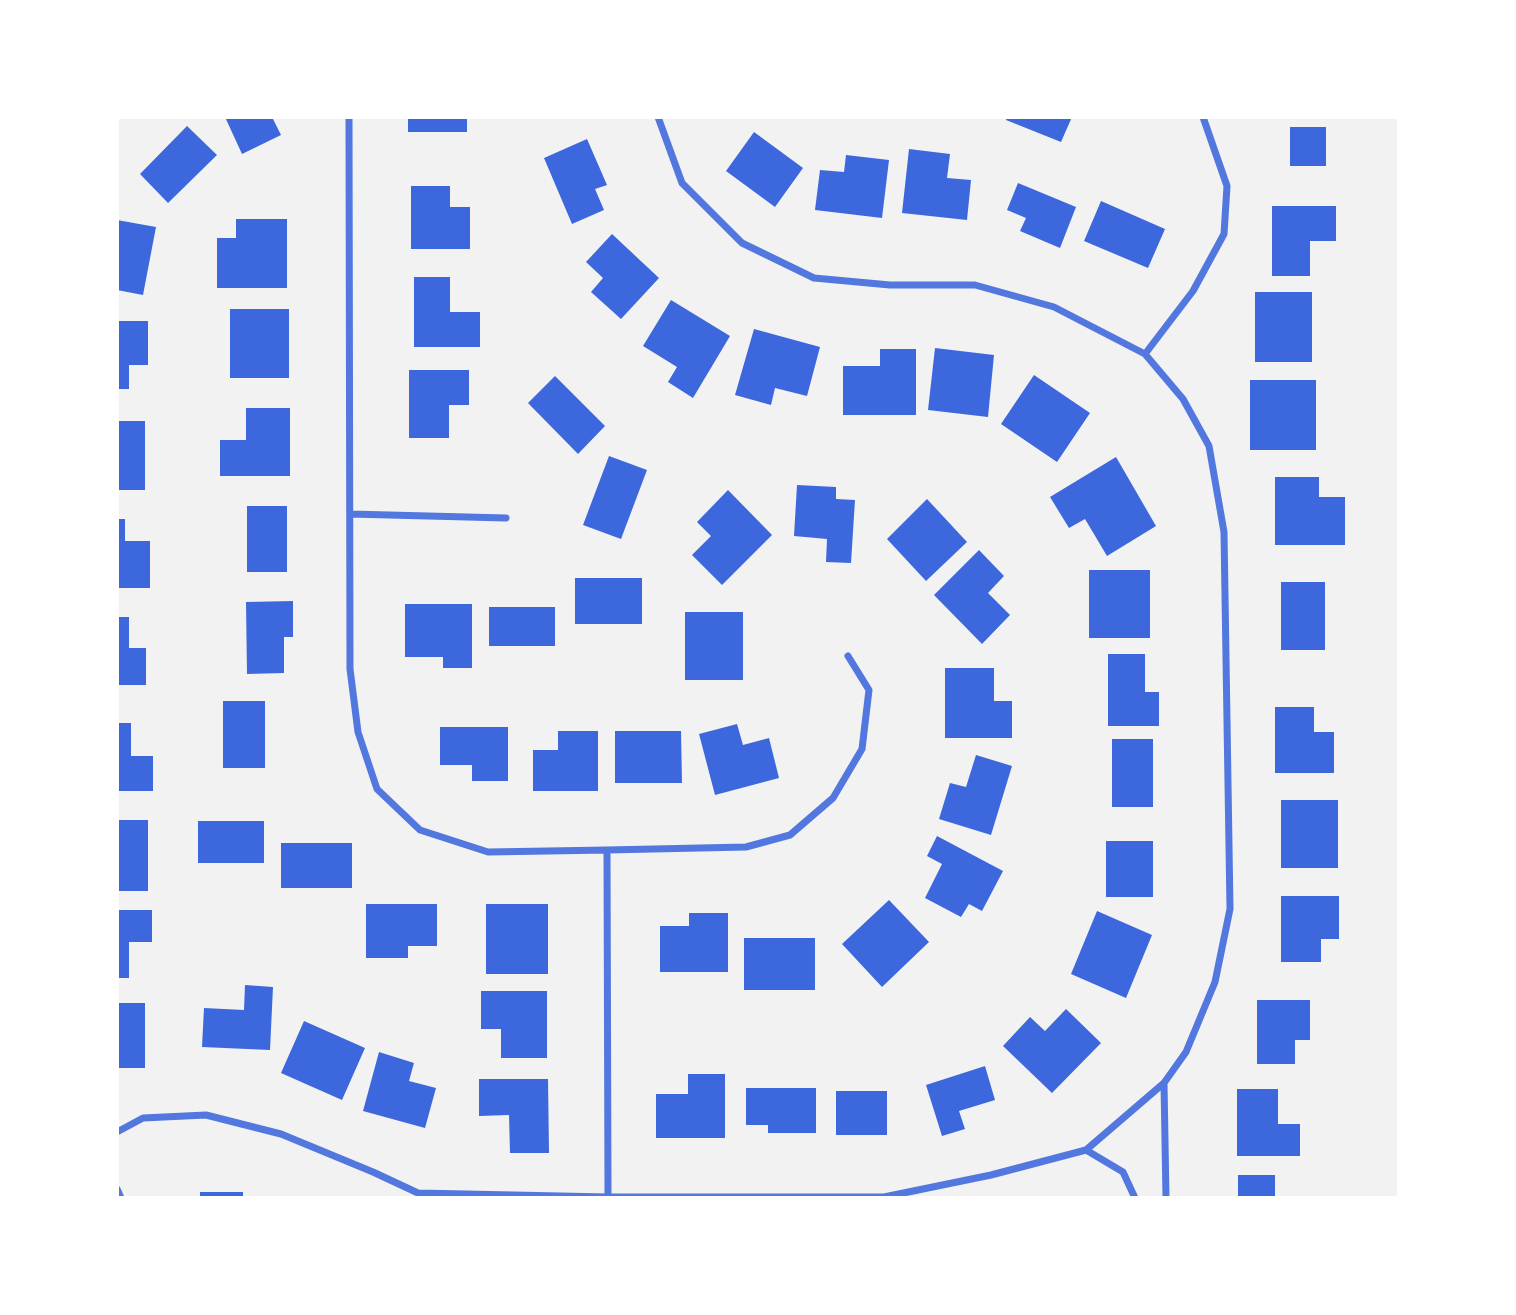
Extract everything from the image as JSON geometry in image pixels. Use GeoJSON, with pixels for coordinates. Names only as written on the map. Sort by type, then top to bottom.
{"type":"FeatureCollection","features":[{"type":"Feature","properties":{"kind":"street"},"geometry":{"type":"LineString","coordinates":[[349,117],[350,669],[358,732],[377,789],[420,830],[488,852],[746,847],[790,835],[833,798],[862,750],[869,690],[848,656]]}},
{"type":"Feature","properties":{"kind":"street"},"geometry":{"type":"LineString","coordinates":[[117,1132],[142,1118],[206,1115],[281,1134],[418,1193],[608,1197],[884,1197],[991,1175],[1086,1150],[1164,1083],[1186,1052],[1215,982],[1230,909],[1224,532],[1209,446],[1183,399],[1145,354],[1054,307],[975,285],[890,285],[814,278],[742,243],[682,183],[658,117]]}},
{"type":"Feature","properties":{"kind":"street"},"geometry":{"type":"LineString","coordinates":[[1145,354],[1193,291],[1224,234],[1227,186],[1203,117]]}},
{"type":"Feature","properties":{"kind":"street"},"geometry":{"type":"LineString","coordinates":[[350,513],[506,518]]}},
{"type":"Feature","properties":{"kind":"street"},"geometry":{"type":"LineString","coordinates":[[607,850],[608,1197]]}},
{"type":"Feature","properties":{"kind":"street"},"geometry":{"type":"LineString","coordinates":[[1164,1083],[1166,1198]]}},
{"type":"Feature","properties":{"kind":"street"},"geometry":{"type":"LineString","coordinates":[[1086,1150],[1123,1172],[1135,1198]]}},
{"type":"Feature","properties":{"kind":"street"},"geometry":{"type":"LineString","coordinates":[[117,1189],[121,1198]]}},
{"type":"Feature","properties":{"kind":"building"},"geometry":{"type":"Polygon","coordinates":[[[225,117],[272,117],[281,135],[242,154],[225,117]]]}},
{"type":"Feature","properties":{"kind":"building"},"geometry":{"type":"Polygon","coordinates":[[[408,117],[467,117],[467,132],[408,132],[408,117]]]}},
{"type":"Feature","properties":{"kind":"building"},"geometry":{"type":"Polygon","coordinates":[[[1007,117],[1072,117],[1061,142],[1006,120],[1007,117]]]}},
{"type":"Feature","properties":{"kind":"building"},"geometry":{"type":"Polygon","coordinates":[[[187,126],[217,155],[168,203],[140,174],[187,126]]]}},
{"type":"Feature","properties":{"kind":"building"},"geometry":{"type":"Polygon","coordinates":[[[1290,127],[1326,127],[1326,166],[1290,166],[1290,127]]]}},
{"type":"Feature","properties":{"kind":"building"},"geometry":{"type":"Polygon","coordinates":[[[754,132],[803,168],[775,207],[726,171],[754,132]]]}},
{"type":"Feature","properties":{"kind":"building"},"geometry":{"type":"Polygon","coordinates":[[[587,139],[607,185],[595,189],[604,210],[572,224],[544,158],[587,139]]]}},
{"type":"Feature","properties":{"kind":"building"},"geometry":{"type":"Polygon","coordinates":[[[909,149],[950,154],[947,178],[971,180],[967,220],[902,213],[909,149]]]}},
{"type":"Feature","properties":{"kind":"building"},"geometry":{"type":"Polygon","coordinates":[[[846,155],[889,160],[882,218],[815,210],[820,170],[844,172],[846,155]]]}},
{"type":"Feature","properties":{"kind":"building"},"geometry":{"type":"Polygon","coordinates":[[[1018,183],[1076,207],[1060,248],[1020,231],[1026,218],[1007,210],[1018,183]]]}},
{"type":"Feature","properties":{"kind":"building"},"geometry":{"type":"Polygon","coordinates":[[[411,186],[450,186],[450,207],[470,207],[470,249],[411,249],[411,186]]]}},
{"type":"Feature","properties":{"kind":"building"},"geometry":{"type":"Polygon","coordinates":[[[1101,201],[1165,229],[1148,268],[1084,241],[1101,201]]]}},
{"type":"Feature","properties":{"kind":"building"},"geometry":{"type":"Polygon","coordinates":[[[1272,206],[1336,206],[1336,241],[1310,241],[1310,276],[1272,276],[1272,206]]]}},
{"type":"Feature","properties":{"kind":"building"},"geometry":{"type":"Polygon","coordinates":[[[236,219],[287,219],[287,288],[217,288],[217,238],[236,238],[236,219]]]}},
{"type":"Feature","properties":{"kind":"building"},"geometry":{"type":"Polygon","coordinates":[[[117,220],[156,227],[143,295],[117,290],[117,220]]]}},
{"type":"Feature","properties":{"kind":"building"},"geometry":{"type":"Polygon","coordinates":[[[612,234],[659,278],[621,319],[591,292],[603,278],[586,262],[612,234]]]}},
{"type":"Feature","properties":{"kind":"building"},"geometry":{"type":"Polygon","coordinates":[[[414,277],[450,277],[450,312],[480,312],[480,347],[414,347],[414,277]]]}},
{"type":"Feature","properties":{"kind":"building"},"geometry":{"type":"Polygon","coordinates":[[[1255,292],[1312,292],[1312,362],[1255,362],[1255,292]]]}},
{"type":"Feature","properties":{"kind":"building"},"geometry":{"type":"Polygon","coordinates":[[[671,300],[730,336],[693,398],[668,382],[677,367],[643,346],[671,300]]]}},
{"type":"Feature","properties":{"kind":"building"},"geometry":{"type":"Polygon","coordinates":[[[230,309],[289,309],[289,378],[230,378],[230,309]]]}},
{"type":"Feature","properties":{"kind":"building"},"geometry":{"type":"Polygon","coordinates":[[[117,321],[148,321],[148,365],[129,365],[129,389],[117,389],[117,321]]]}},
{"type":"Feature","properties":{"kind":"building"},"geometry":{"type":"Polygon","coordinates":[[[754,329],[820,347],[807,396],[775,388],[771,405],[735,395],[754,329]]]}},
{"type":"Feature","properties":{"kind":"building"},"geometry":{"type":"Polygon","coordinates":[[[935,348],[994,355],[988,417],[928,410],[935,348]]]}},
{"type":"Feature","properties":{"kind":"building"},"geometry":{"type":"Polygon","coordinates":[[[880,349],[916,349],[916,415],[843,415],[843,366],[880,366],[880,349]]]}},
{"type":"Feature","properties":{"kind":"building"},"geometry":{"type":"Polygon","coordinates":[[[409,370],[469,370],[469,405],[449,405],[449,438],[409,438],[409,370]]]}},
{"type":"Feature","properties":{"kind":"building"},"geometry":{"type":"Polygon","coordinates":[[[1034,375],[1090,413],[1057,462],[1001,424],[1034,375]]]}},
{"type":"Feature","properties":{"kind":"building"},"geometry":{"type":"Polygon","coordinates":[[[555,376],[605,426],[578,454],[528,403],[555,376]]]}},
{"type":"Feature","properties":{"kind":"building"},"geometry":{"type":"Polygon","coordinates":[[[1250,380],[1316,380],[1316,450],[1250,450],[1250,380]]]}},
{"type":"Feature","properties":{"kind":"building"},"geometry":{"type":"Polygon","coordinates":[[[246,408],[290,408],[290,476],[220,476],[220,440],[246,440],[246,408]]]}},
{"type":"Feature","properties":{"kind":"building"},"geometry":{"type":"Polygon","coordinates":[[[117,421],[145,421],[145,490],[117,490],[117,421]]]}},
{"type":"Feature","properties":{"kind":"building"},"geometry":{"type":"Polygon","coordinates":[[[609,456],[647,470],[621,539],[583,525],[609,456]]]}},
{"type":"Feature","properties":{"kind":"building"},"geometry":{"type":"Polygon","coordinates":[[[1116,457],[1156,526],[1107,556],[1085,519],[1069,528],[1050,497],[1116,457]]]}},
{"type":"Feature","properties":{"kind":"building"},"geometry":{"type":"Polygon","coordinates":[[[1275,477],[1319,477],[1319,497],[1345,497],[1345,545],[1275,545],[1275,477]]]}},
{"type":"Feature","properties":{"kind":"building"},"geometry":{"type":"Polygon","coordinates":[[[797,485],[836,487],[836,499],[855,500],[851,563],[826,562],[827,539],[794,536],[797,485]]]}},
{"type":"Feature","properties":{"kind":"building"},"geometry":{"type":"Polygon","coordinates":[[[728,490],[772,535],[722,585],[692,555],[711,536],[697,522],[728,490]]]}},
{"type":"Feature","properties":{"kind":"building"},"geometry":{"type":"Polygon","coordinates":[[[927,499],[967,542],[926,581],[887,539],[927,499]]]}},
{"type":"Feature","properties":{"kind":"building"},"geometry":{"type":"Polygon","coordinates":[[[247,506],[287,506],[287,572],[247,572],[247,506]]]}},
{"type":"Feature","properties":{"kind":"building"},"geometry":{"type":"Polygon","coordinates":[[[117,519],[125,519],[125,541],[150,541],[150,588],[117,588],[117,519]]]}},
{"type":"Feature","properties":{"kind":"building"},"geometry":{"type":"Polygon","coordinates":[[[979,550],[1004,576],[988,593],[1010,615],[982,644],[934,595],[979,550]]]}},
{"type":"Feature","properties":{"kind":"building"},"geometry":{"type":"Polygon","coordinates":[[[1089,570],[1150,570],[1150,638],[1089,638],[1089,570]]]}},
{"type":"Feature","properties":{"kind":"building"},"geometry":{"type":"Polygon","coordinates":[[[575,578],[642,578],[642,624],[575,624],[575,578]]]}},
{"type":"Feature","properties":{"kind":"building"},"geometry":{"type":"Polygon","coordinates":[[[1281,582],[1325,582],[1325,650],[1281,650],[1281,582]]]}},
{"type":"Feature","properties":{"kind":"building"},"geometry":{"type":"Polygon","coordinates":[[[293,601],[293,637],[284,637],[284,673],[247,674],[246,602],[293,601]]]}},
{"type":"Feature","properties":{"kind":"building"},"geometry":{"type":"Polygon","coordinates":[[[405,604],[472,604],[472,668],[443,668],[443,657],[405,657],[405,604]]]}},
{"type":"Feature","properties":{"kind":"building"},"geometry":{"type":"Polygon","coordinates":[[[489,607],[555,607],[555,646],[489,646],[489,607]]]}},
{"type":"Feature","properties":{"kind":"building"},"geometry":{"type":"Polygon","coordinates":[[[685,612],[743,612],[743,680],[685,680],[685,612]]]}},
{"type":"Feature","properties":{"kind":"building"},"geometry":{"type":"Polygon","coordinates":[[[117,617],[129,617],[129,648],[146,648],[146,685],[117,685],[117,617]]]}},
{"type":"Feature","properties":{"kind":"building"},"geometry":{"type":"Polygon","coordinates":[[[1108,654],[1145,654],[1145,692],[1159,692],[1159,726],[1108,726],[1108,654]]]}},
{"type":"Feature","properties":{"kind":"building"},"geometry":{"type":"Polygon","coordinates":[[[945,668],[994,668],[994,701],[1012,701],[1012,738],[945,738],[945,668]]]}},
{"type":"Feature","properties":{"kind":"building"},"geometry":{"type":"Polygon","coordinates":[[[223,701],[265,701],[265,768],[223,768],[223,701]]]}},
{"type":"Feature","properties":{"kind":"building"},"geometry":{"type":"Polygon","coordinates":[[[1275,707],[1314,707],[1314,732],[1334,732],[1334,773],[1275,773],[1275,707]]]}},
{"type":"Feature","properties":{"kind":"building"},"geometry":{"type":"Polygon","coordinates":[[[117,723],[131,723],[131,756],[153,756],[153,791],[117,791],[117,723]]]}},
{"type":"Feature","properties":{"kind":"building"},"geometry":{"type":"Polygon","coordinates":[[[737,724],[743,745],[769,738],[779,778],[715,795],[699,734],[737,724]]]}},
{"type":"Feature","properties":{"kind":"building"},"geometry":{"type":"Polygon","coordinates":[[[440,727],[508,727],[508,781],[472,781],[472,765],[440,765],[440,727]]]}},
{"type":"Feature","properties":{"kind":"building"},"geometry":{"type":"Polygon","coordinates":[[[558,731],[598,731],[598,791],[533,791],[533,750],[558,750],[558,731]]]}},
{"type":"Feature","properties":{"kind":"building"},"geometry":{"type":"Polygon","coordinates":[[[615,731],[681,731],[682,783],[615,783],[615,731]]]}},
{"type":"Feature","properties":{"kind":"building"},"geometry":{"type":"Polygon","coordinates":[[[1112,739],[1153,739],[1153,807],[1112,807],[1112,739]]]}},
{"type":"Feature","properties":{"kind":"building"},"geometry":{"type":"Polygon","coordinates":[[[976,755],[1012,766],[991,835],[939,819],[950,783],[966,787],[976,755]]]}},
{"type":"Feature","properties":{"kind":"building"},"geometry":{"type":"Polygon","coordinates":[[[1281,800],[1338,800],[1338,868],[1281,868],[1281,800]]]}},
{"type":"Feature","properties":{"kind":"building"},"geometry":{"type":"Polygon","coordinates":[[[117,820],[148,820],[148,891],[117,891],[117,820]]]}},
{"type":"Feature","properties":{"kind":"building"},"geometry":{"type":"Polygon","coordinates":[[[198,821],[264,821],[264,863],[198,863],[198,821]]]}},
{"type":"Feature","properties":{"kind":"building"},"geometry":{"type":"Polygon","coordinates":[[[937,836],[1003,871],[982,911],[969,904],[961,917],[925,898],[942,864],[927,856],[937,836]]]}},
{"type":"Feature","properties":{"kind":"building"},"geometry":{"type":"Polygon","coordinates":[[[1106,841],[1153,841],[1153,897],[1106,897],[1106,841]]]}},
{"type":"Feature","properties":{"kind":"building"},"geometry":{"type":"Polygon","coordinates":[[[281,843],[352,843],[352,888],[281,888],[281,843]]]}},
{"type":"Feature","properties":{"kind":"building"},"geometry":{"type":"Polygon","coordinates":[[[1281,896],[1339,896],[1339,939],[1321,939],[1321,962],[1281,962],[1281,896]]]}},
{"type":"Feature","properties":{"kind":"building"},"geometry":{"type":"Polygon","coordinates":[[[889,900],[929,942],[882,987],[842,944],[889,900]]]}},
{"type":"Feature","properties":{"kind":"building"},"geometry":{"type":"Polygon","coordinates":[[[366,904],[437,904],[437,946],[408,946],[408,958],[366,958],[366,904]]]}},
{"type":"Feature","properties":{"kind":"building"},"geometry":{"type":"Polygon","coordinates":[[[486,904],[548,904],[548,974],[486,974],[486,904]]]}},
{"type":"Feature","properties":{"kind":"building"},"geometry":{"type":"Polygon","coordinates":[[[117,910],[152,910],[152,942],[129,942],[129,978],[117,978],[117,910]]]}},
{"type":"Feature","properties":{"kind":"building"},"geometry":{"type":"Polygon","coordinates":[[[1097,911],[1152,935],[1126,998],[1071,974],[1097,911]]]}},
{"type":"Feature","properties":{"kind":"building"},"geometry":{"type":"Polygon","coordinates":[[[689,913],[728,913],[728,972],[660,972],[660,926],[689,926],[689,913]]]}},
{"type":"Feature","properties":{"kind":"building"},"geometry":{"type":"Polygon","coordinates":[[[744,938],[815,938],[815,990],[744,990],[744,938]]]}},
{"type":"Feature","properties":{"kind":"building"},"geometry":{"type":"Polygon","coordinates":[[[245,985],[273,987],[270,1050],[202,1047],[204,1008],[244,1010],[245,985]]]}},
{"type":"Feature","properties":{"kind":"building"},"geometry":{"type":"Polygon","coordinates":[[[481,991],[547,991],[547,1058],[501,1058],[501,1029],[481,1029],[481,991]]]}},
{"type":"Feature","properties":{"kind":"building"},"geometry":{"type":"Polygon","coordinates":[[[1257,1000],[1310,1000],[1310,1040],[1295,1040],[1295,1064],[1257,1064],[1257,1000]]]}},
{"type":"Feature","properties":{"kind":"building"},"geometry":{"type":"Polygon","coordinates":[[[117,1003],[145,1003],[145,1068],[117,1068],[117,1003]]]}},
{"type":"Feature","properties":{"kind":"building"},"geometry":{"type":"Polygon","coordinates":[[[1066,1009],[1101,1043],[1052,1093],[1003,1046],[1030,1017],[1045,1031],[1066,1009]]]}},
{"type":"Feature","properties":{"kind":"building"},"geometry":{"type":"Polygon","coordinates":[[[304,1021],[365,1048],[342,1100],[281,1073],[304,1021]]]}},
{"type":"Feature","properties":{"kind":"building"},"geometry":{"type":"Polygon","coordinates":[[[379,1052],[414,1063],[409,1081],[436,1088],[425,1128],[363,1111],[379,1052]]]}},
{"type":"Feature","properties":{"kind":"building"},"geometry":{"type":"Polygon","coordinates":[[[985,1066],[995,1100],[959,1111],[965,1129],[942,1136],[926,1085],[985,1066]]]}},
{"type":"Feature","properties":{"kind":"building"},"geometry":{"type":"Polygon","coordinates":[[[688,1074],[725,1074],[725,1138],[656,1138],[656,1094],[688,1094],[688,1074]]]}},
{"type":"Feature","properties":{"kind":"building"},"geometry":{"type":"Polygon","coordinates":[[[479,1079],[548,1079],[549,1153],[510,1153],[509,1115],[479,1116],[479,1079]]]}},
{"type":"Feature","properties":{"kind":"building"},"geometry":{"type":"Polygon","coordinates":[[[746,1088],[816,1088],[816,1133],[768,1133],[768,1125],[746,1125],[746,1088]]]}},
{"type":"Feature","properties":{"kind":"building"},"geometry":{"type":"Polygon","coordinates":[[[1237,1089],[1278,1089],[1278,1124],[1300,1124],[1300,1156],[1237,1156],[1237,1089]]]}},
{"type":"Feature","properties":{"kind":"building"},"geometry":{"type":"Polygon","coordinates":[[[836,1091],[887,1091],[887,1135],[836,1135],[836,1091]]]}},
{"type":"Feature","properties":{"kind":"building"},"geometry":{"type":"Polygon","coordinates":[[[1238,1175],[1275,1175],[1275,1198],[1238,1198],[1238,1175]]]}},
{"type":"Feature","properties":{"kind":"building"},"geometry":{"type":"Polygon","coordinates":[[[200,1192],[243,1192],[243,1198],[200,1198],[200,1192]]]}}]}
